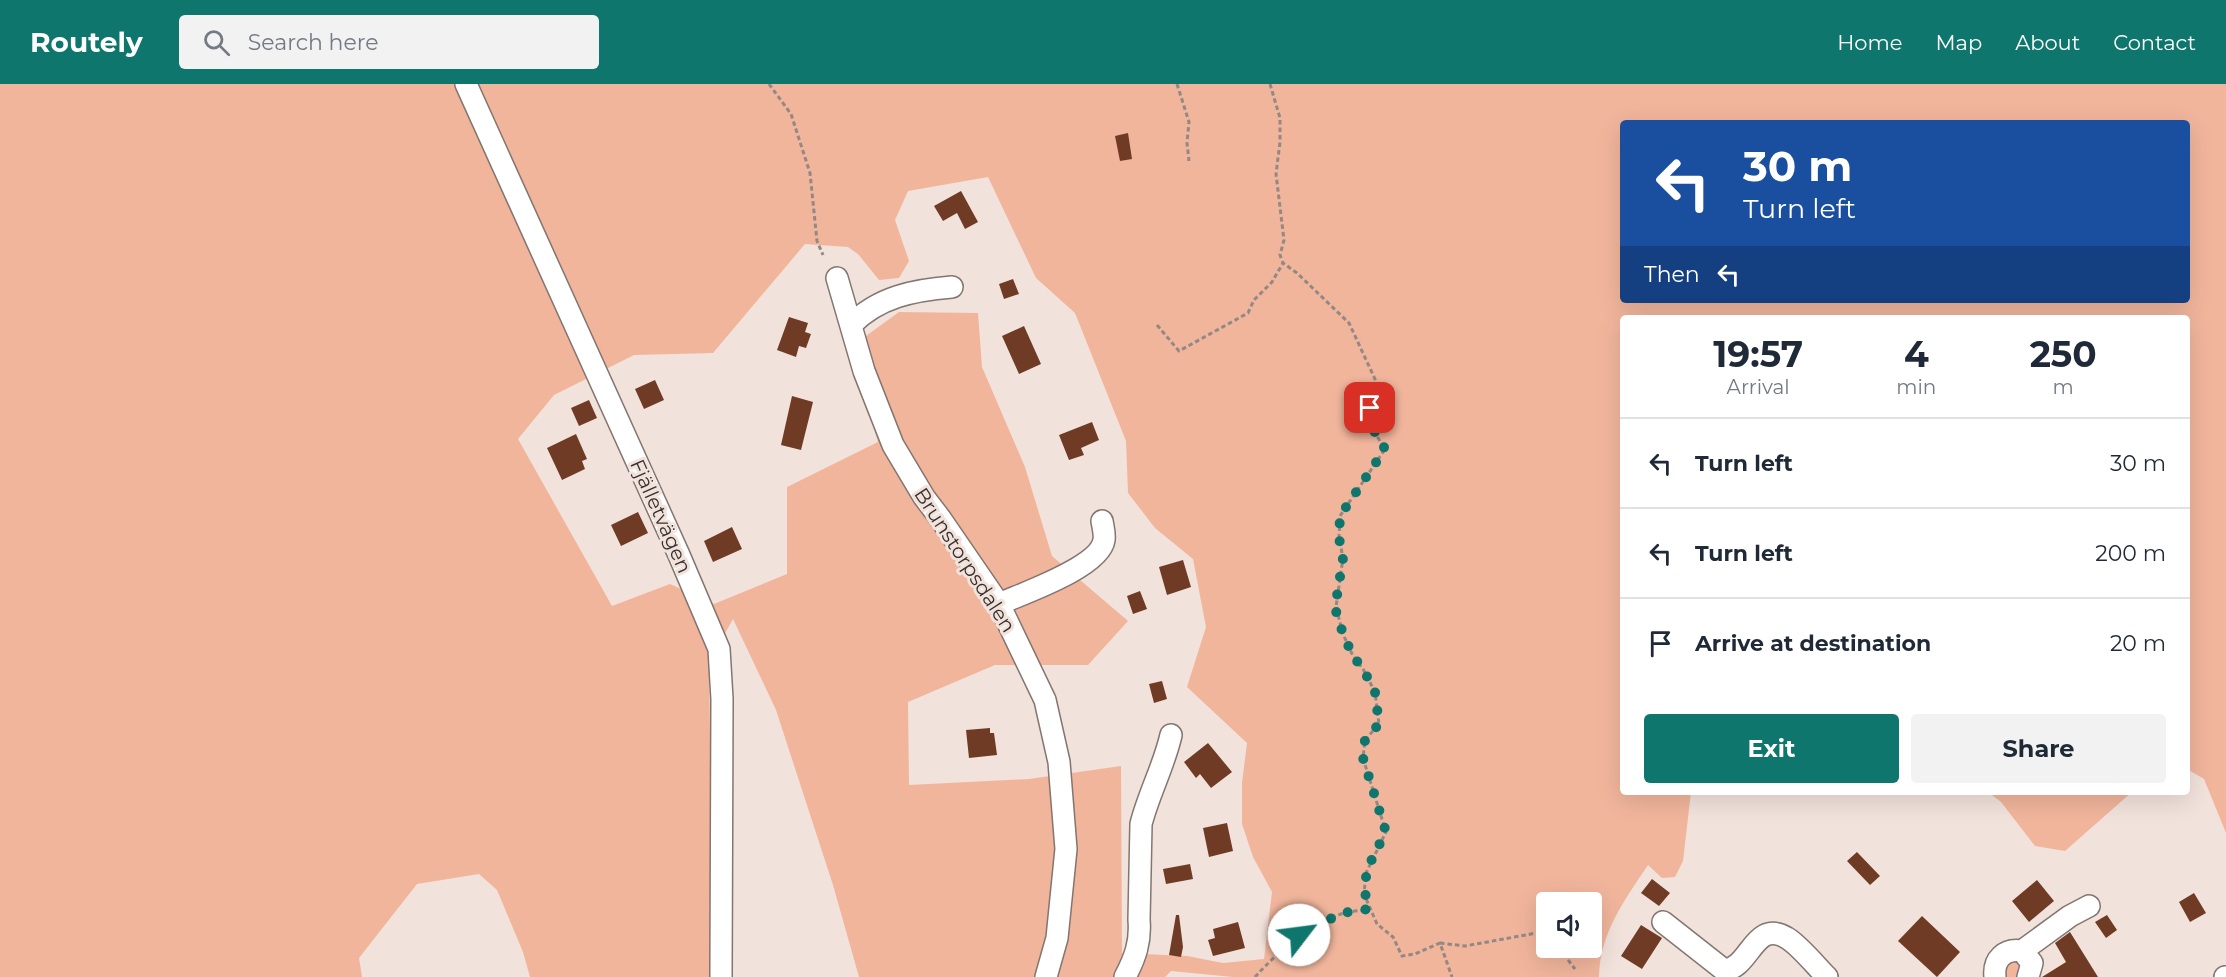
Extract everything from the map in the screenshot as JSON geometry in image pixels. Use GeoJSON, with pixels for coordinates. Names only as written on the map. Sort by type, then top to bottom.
{"type":"FeatureCollection","features":[{"type":"Feature","properties":{"kind":"street","name":"Fjälletvägen"},"geometry":{"type":"LineString","coordinates":[[466,84],[679,555],[719,649],[722,699],[721,977]]}},
{"type":"Feature","properties":{"kind":"street","name":"Brunstorpsdalen"},"geometry":{"type":"LineString","coordinates":[[837,278],[864,371],[893,445],[924,498],[999,604],[1045,700],[1059,762],[1066,849],[1057,938],[1046,977]]}},
{"type":"Feature","properties":{"kind":"street"},"geometry":{"type":"LineString","coordinates":[[851,325],[873,305],[916,290],[952,287]]}},
{"type":"Feature","properties":{"kind":"street"},"geometry":{"type":"LineString","coordinates":[[999,604],[1084,566],[1096,556],[1105,540],[1102,521]]}},
{"type":"Feature","properties":{"kind":"street"},"geometry":{"type":"LineString","coordinates":[[1125,977],[1137,952],[1140,936],[1141,824],[1166,758],[1171,735]]}},
{"type":"Feature","properties":{"kind":"street"},"geometry":{"type":"LineString","coordinates":[[1995,977],[1995,966],[2003,954],[2009,950],[2022,951],[2070,916],[2089,906]]}},
{"type":"Feature","properties":{"kind":"street"},"geometry":{"type":"LineString","coordinates":[[1664,922],[1724,970],[1732,970],[1755,942],[1765,935],[1776,934],[1788,938],[1827,977]]}},
{"type":"Feature","properties":{"kind":"street"},"geometry":{"type":"LineString","coordinates":[[2022,951],[2032,963],[2028,977]]}},
{"type":"Feature","properties":{"kind":"path"},"geometry":{"type":"LineString","coordinates":[[769,84],[791,114],[810,173],[817,241],[823,255]]}},
{"type":"Feature","properties":{"kind":"path"},"geometry":{"type":"LineString","coordinates":[[1177,84],[1189,122],[1187,143],[1189,161]]}},
{"type":"Feature","properties":{"kind":"path"},"geometry":{"type":"LineString","coordinates":[[1270,84],[1280,118],[1276,174],[1284,240],[1280,255],[1283,263],[1297,273],[1349,323],[1382,392],[1370,408],[1370,424],[1385,449],[1340,516],[1339,538],[1343,558],[1335,608],[1353,656],[1375,692],[1379,724],[1365,740],[1363,758],[1386,832],[1366,873],[1364,894],[1377,924],[1393,937],[1402,956],[1415,954],[1440,943],[1465,946],[1536,933]]}},
{"type":"Feature","properties":{"kind":"path"},"geometry":{"type":"LineString","coordinates":[[1157,325],[1179,351],[1248,313],[1254,300],[1272,282],[1283,263]]}},
{"type":"Feature","properties":{"kind":"path"},"geometry":{"type":"LineString","coordinates":[[1255,977],[1299,935],[1342,913],[1369,909]]}},
{"type":"Feature","properties":{"kind":"path"},"geometry":{"type":"LineString","coordinates":[[1440,943],[1452,977]]}},
{"type":"Feature","properties":{"kind":"path"},"geometry":{"type":"LineString","coordinates":[[1567,958],[1575,969]]}},
{"type":"Feature","properties":{"kind":"shaded area"},"geometry":{"type":"Polygon","coordinates":[[[0,84],[2226,84],[2226,833],[2204,779],[2190,771],[2190,315],[1620,315],[1620,795],[1691,795],[1683,861],[1675,877],[1662,878],[1648,865],[1615,918],[1602,954],[1602,892],[1536,892],[1536,958],[1601,958],[1599,977],[1233,977],[1171,971],[1165,977],[859,977],[833,885],[776,710],[733,619],[709,662],[713,977],[530,977],[523,952],[497,890],[479,874],[417,884],[359,958],[362,977],[0,977],[0,84]],[[988,177],[908,191],[895,220],[909,261],[899,278],[879,280],[858,254],[848,247],[805,244],[713,353],[634,355],[554,395],[518,439],[612,606],[670,584],[714,604],[787,574],[787,487],[878,442],[852,346],[899,312],[978,313],[982,367],[1025,467],[1052,556],[1128,621],[1088,665],[995,665],[908,702],[909,785],[1029,779],[1121,766],[1122,953],[1187,956],[1223,963],[1264,959],[1272,892],[1253,857],[1242,824],[1242,783],[1247,743],[1187,687],[1206,627],[1193,559],[1155,528],[1128,493],[1126,441],[1075,313],[1036,278],[988,177]]]}},
{"type":"Feature","properties":{"kind":"shaded area"},"geometry":{"type":"Polygon","coordinates":[[[1992,795],[2129,795],[2065,851],[2035,846],[2001,802],[1992,795]]]}},
{"type":"Feature","properties":{"kind":"shaded area"},"geometry":{"type":"Polygon","coordinates":[[[2020,958],[2021,977],[2001,977],[2002,962],[2020,958]]]}},
{"type":"Feature","properties":{"kind":"building"},"geometry":{"type":"Polygon","coordinates":[[[1128,133],[1132,159],[1120,161],[1115,136],[1128,133]]]}},
{"type":"Feature","properties":{"kind":"building"},"geometry":{"type":"Polygon","coordinates":[[[961,191],[978,222],[965,229],[957,213],[943,221],[934,206],[961,191]]]}},
{"type":"Feature","properties":{"kind":"building"},"geometry":{"type":"Polygon","coordinates":[[[1013,279],[1019,294],[1004,299],[999,284],[1013,279]]]}},
{"type":"Feature","properties":{"kind":"building"},"geometry":{"type":"Polygon","coordinates":[[[789,317],[808,323],[805,332],[811,334],[806,348],[799,346],[796,357],[777,350],[789,317]]]}},
{"type":"Feature","properties":{"kind":"building"},"geometry":{"type":"Polygon","coordinates":[[[1024,326],[1041,364],[1019,374],[1002,336],[1024,326]]]}},
{"type":"Feature","properties":{"kind":"building"},"geometry":{"type":"Polygon","coordinates":[[[655,380],[664,400],[644,409],[635,389],[655,380]]]}},
{"type":"Feature","properties":{"kind":"building"},"geometry":{"type":"Polygon","coordinates":[[[792,396],[813,402],[801,450],[781,445],[792,396]]]}},
{"type":"Feature","properties":{"kind":"building"},"geometry":{"type":"Polygon","coordinates":[[[589,400],[597,418],[579,426],[571,408],[589,400]]]}},
{"type":"Feature","properties":{"kind":"building"},"geometry":{"type":"Polygon","coordinates":[[[1092,422],[1099,440],[1081,448],[1084,455],[1069,460],[1059,435],[1092,422]]]}},
{"type":"Feature","properties":{"kind":"building"},"geometry":{"type":"Polygon","coordinates":[[[576,434],[587,459],[582,461],[585,469],[562,480],[547,448],[576,434]]]}},
{"type":"Feature","properties":{"kind":"building"},"geometry":{"type":"Polygon","coordinates":[[[638,512],[648,533],[621,546],[611,525],[638,512]]]}},
{"type":"Feature","properties":{"kind":"building"},"geometry":{"type":"Polygon","coordinates":[[[732,527],[742,549],[713,562],[704,541],[732,527]]]}},
{"type":"Feature","properties":{"kind":"building"},"geometry":{"type":"Polygon","coordinates":[[[1183,560],[1191,587],[1167,595],[1159,567],[1183,560]]]}},
{"type":"Feature","properties":{"kind":"building"},"geometry":{"type":"Polygon","coordinates":[[[1140,591],[1147,609],[1133,614],[1127,596],[1140,591]]]}},
{"type":"Feature","properties":{"kind":"building"},"geometry":{"type":"Polygon","coordinates":[[[1162,681],[1167,699],[1154,703],[1149,684],[1162,681]]]}},
{"type":"Feature","properties":{"kind":"building"},"geometry":{"type":"Polygon","coordinates":[[[990,728],[990,733],[994,733],[997,755],[969,758],[966,730],[990,728]]]}},
{"type":"Feature","properties":{"kind":"building"},"geometry":{"type":"Polygon","coordinates":[[[1208,743],[1232,772],[1211,788],[1200,774],[1196,778],[1184,762],[1208,743]]]}},
{"type":"Feature","properties":{"kind":"building"},"geometry":{"type":"Polygon","coordinates":[[[1227,823],[1233,851],[1209,857],[1203,828],[1227,823]]]}},
{"type":"Feature","properties":{"kind":"building"},"geometry":{"type":"Polygon","coordinates":[[[1857,852],[1880,876],[1870,885],[1847,861],[1857,852]]]}},
{"type":"Feature","properties":{"kind":"building"},"geometry":{"type":"Polygon","coordinates":[[[1190,864],[1193,879],[1166,884],[1163,869],[1190,864]]]}},
{"type":"Feature","properties":{"kind":"building"},"geometry":{"type":"Polygon","coordinates":[[[1652,879],[1670,893],[1659,906],[1641,893],[1652,879]]]}},
{"type":"Feature","properties":{"kind":"building"},"geometry":{"type":"Polygon","coordinates":[[[2037,880],[2054,901],[2029,922],[2012,901],[2037,880]]]}},
{"type":"Feature","properties":{"kind":"building"},"geometry":{"type":"Polygon","coordinates":[[[2194,893],[2206,913],[2190,922],[2179,902],[2194,893]]]}},
{"type":"Feature","properties":{"kind":"building"},"geometry":{"type":"Polygon","coordinates":[[[1176,915],[1179,915],[1183,947],[1181,957],[1169,955],[1176,915]]]}},
{"type":"Feature","properties":{"kind":"building"},"geometry":{"type":"Polygon","coordinates":[[[2107,915],[2117,930],[2106,938],[2095,922],[2107,915]]]}},
{"type":"Feature","properties":{"kind":"building"},"geometry":{"type":"Polygon","coordinates":[[[1922,916],[1960,952],[1937,977],[1898,941],[1922,916]]]}},
{"type":"Feature","properties":{"kind":"building"},"geometry":{"type":"Polygon","coordinates":[[[1238,922],[1245,948],[1213,956],[1208,940],[1215,938],[1213,929],[1238,922]]]}},
{"type":"Feature","properties":{"kind":"building"},"geometry":{"type":"Polygon","coordinates":[[[1641,925],[1662,938],[1642,969],[1621,956],[1641,925]]]}},
{"type":"Feature","properties":{"kind":"building"},"geometry":{"type":"Polygon","coordinates":[[[2070,932],[2098,977],[2042,977],[2066,962],[2055,943],[2070,932]]]}},
{"type":"Feature","properties":{"kind":"route"},"geometry":{"type":"LineString","coordinates":[[1299,935],[1342,913],[1369,909],[1364,894],[1366,873],[1386,832],[1363,758],[1365,740],[1379,724],[1375,692],[1353,656],[1335,608],[1343,558],[1339,538],[1340,516],[1385,449],[1370,424],[1370,408]]}}]}
